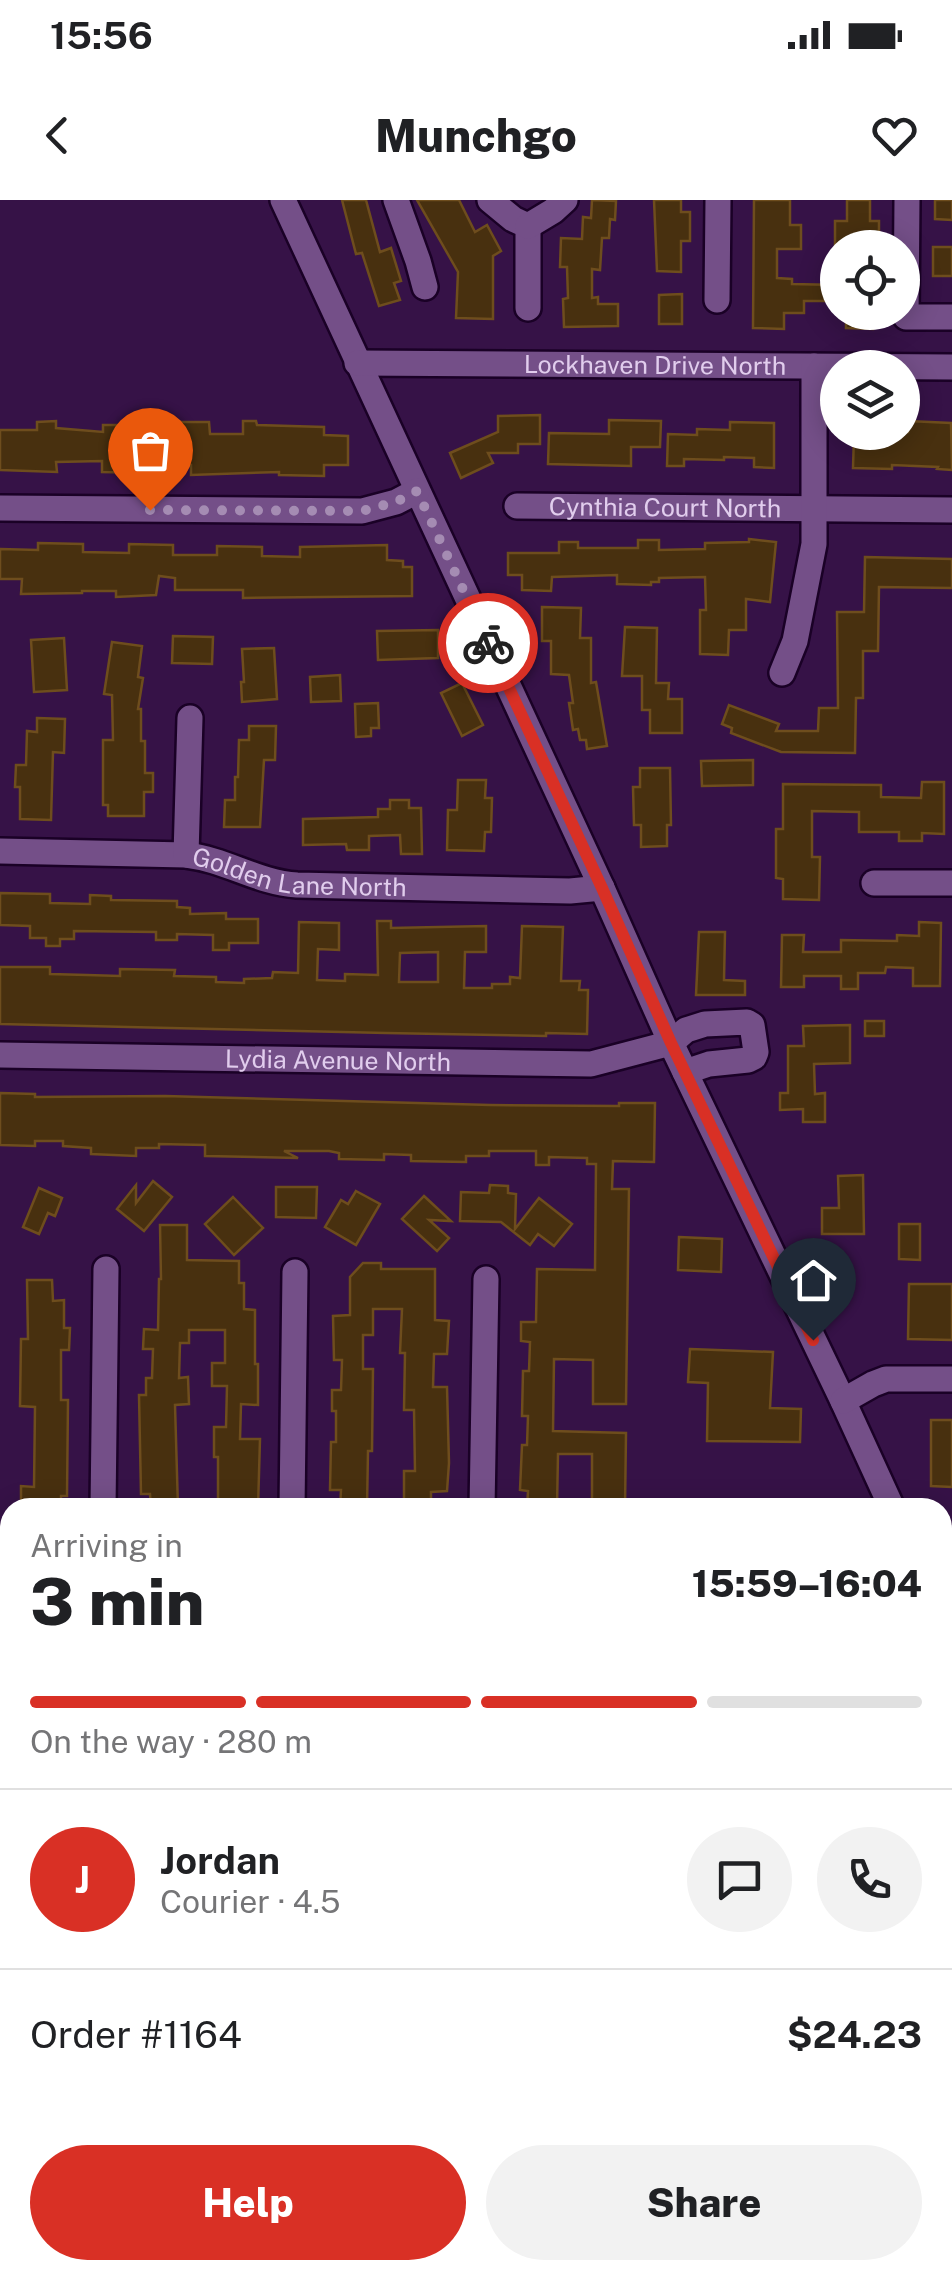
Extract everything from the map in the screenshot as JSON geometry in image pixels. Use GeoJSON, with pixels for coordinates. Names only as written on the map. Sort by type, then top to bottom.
{"type":"FeatureCollection","features":[{"type":"Feature","properties":{"kind":"street"},"geometry":{"type":"LineString","coordinates":[[283,200],[671,1043],[887,1498]]}},
{"type":"Feature","properties":{"kind":"street"},"geometry":{"type":"LineString","coordinates":[[396,200],[425,287]]}},
{"type":"Feature","properties":{"kind":"street"},"geometry":{"type":"LineString","coordinates":[[490,200],[528,226],[565,200]]}},
{"type":"Feature","properties":{"kind":"street"},"geometry":{"type":"LineString","coordinates":[[717,300],[718,200]]}},
{"type":"Feature","properties":{"kind":"street"},"geometry":{"type":"LineString","coordinates":[[907,200],[906,317],[952,317]]}},
{"type":"Feature","properties":{"kind":"street"},"geometry":{"type":"LineString","coordinates":[[528,226],[528,308]]}},
{"type":"Feature","properties":{"kind":"street","name":"Lockhaven Drive North"},"geometry":{"type":"LineString","coordinates":[[357,363],[952,367]]}},
{"type":"Feature","properties":{"kind":"street"},"geometry":{"type":"LineString","coordinates":[[782,673],[796,641],[814,544],[814,366]]}},
{"type":"Feature","properties":{"kind":"street"},"geometry":{"type":"LineString","coordinates":[[0,508],[362,511],[396,502],[417,491]]}},
{"type":"Feature","properties":{"kind":"street","name":"Cynthia Court North"},"geometry":{"type":"LineString","coordinates":[[517,506],[952,510]]}},
{"type":"Feature","properties":{"kind":"street"},"geometry":{"type":"LineString","coordinates":[[186,855],[190,718]]}},
{"type":"Feature","properties":{"kind":"street","name":"Golden Lane North"},"geometry":{"type":"LineString","coordinates":[[0,851],[186,855],[208,858],[275,884],[570,892],[602,888]]}},
{"type":"Feature","properties":{"kind":"street"},"geometry":{"type":"LineString","coordinates":[[874,883],[952,884]]}},
{"type":"Feature","properties":{"kind":"street","name":"Lydia Avenue North"},"geometry":{"type":"LineString","coordinates":[[0,1055],[592,1064],[671,1043],[686,1030],[704,1024],[752,1025],[754,1057],[685,1072]]}},
{"type":"Feature","properties":{"kind":"street"},"geometry":{"type":"LineString","coordinates":[[103,1498],[106,1268]]}},
{"type":"Feature","properties":{"kind":"street"},"geometry":{"type":"LineString","coordinates":[[292,1498],[296,1272]]}},
{"type":"Feature","properties":{"kind":"street"},"geometry":{"type":"LineString","coordinates":[[482,1498],[486,1278]]}},
{"type":"Feature","properties":{"kind":"street"},"geometry":{"type":"LineString","coordinates":[[843,1400],[886,1380],[952,1379]]}},
{"type":"Feature","properties":{"kind":"building"},"geometry":{"type":"Polygon","coordinates":[[[342,200],[366,200],[380,252],[391,248],[401,281],[394,283],[400,300],[379,306],[362,253],[356,254],[342,200]]]}},
{"type":"Feature","properties":{"kind":"building"},"geometry":{"type":"Polygon","coordinates":[[[417,200],[459,200],[475,232],[487,225],[501,251],[493,256],[493,319],[456,318],[458,272],[417,200]]]}},
{"type":"Feature","properties":{"kind":"building"},"geometry":{"type":"Polygon","coordinates":[[[592,200],[616,201],[609,238],[602,238],[600,270],[592,269],[592,298],[598,297],[598,304],[618,304],[618,326],[564,327],[567,267],[560,267],[561,238],[582,239],[583,217],[591,218],[592,200]]]}},
{"type":"Feature","properties":{"kind":"building"},"geometry":{"type":"Polygon","coordinates":[[[654,200],[681,200],[681,212],[690,212],[690,241],[681,241],[681,272],[657,271],[654,200]]]}},
{"type":"Feature","properties":{"kind":"building"},"geometry":{"type":"Polygon","coordinates":[[[754,200],[790,200],[790,225],[801,225],[801,249],[777,249],[777,278],[792,279],[792,284],[820,285],[820,301],[804,301],[804,313],[784,313],[784,329],[753,328],[754,200]]]}},
{"type":"Feature","properties":{"kind":"building"},"geometry":{"type":"Polygon","coordinates":[[[847,200],[870,200],[870,221],[879,221],[879,230],[835,230],[835,221],[847,221],[847,200]]]}},
{"type":"Feature","properties":{"kind":"building"},"geometry":{"type":"Polygon","coordinates":[[[935,200],[952,200],[952,220],[935,219],[935,200]]]}},
{"type":"Feature","properties":{"kind":"building"},"geometry":{"type":"Polygon","coordinates":[[[933,247],[952,247],[952,276],[933,276],[933,247]]]}},
{"type":"Feature","properties":{"kind":"building"},"geometry":{"type":"Polygon","coordinates":[[[682,294],[682,324],[659,324],[659,295],[682,294]]]}},
{"type":"Feature","properties":{"kind":"building"},"geometry":{"type":"Polygon","coordinates":[[[540,415],[540,444],[518,444],[518,453],[488,453],[493,463],[461,478],[450,453],[498,432],[498,416],[540,415]]]}},
{"type":"Feature","properties":{"kind":"building"},"geometry":{"type":"Polygon","coordinates":[[[609,420],[661,421],[660,447],[631,447],[631,466],[548,464],[549,433],[609,434],[609,420]]]}},
{"type":"Feature","properties":{"kind":"building"},"geometry":{"type":"Polygon","coordinates":[[[56,421],[56,428],[103,432],[103,425],[174,429],[174,422],[209,422],[210,434],[243,434],[243,421],[324,427],[324,435],[348,436],[348,465],[324,465],[324,476],[279,472],[191,475],[191,465],[147,464],[147,473],[102,472],[102,461],[56,462],[57,472],[0,470],[0,430],[37,430],[37,422],[56,421]]]}},
{"type":"Feature","properties":{"kind":"building"},"geometry":{"type":"Polygon","coordinates":[[[730,422],[774,423],[774,468],[754,467],[754,458],[724,457],[684,459],[684,466],[667,466],[668,434],[697,435],[697,429],[730,430],[730,422]]]}},
{"type":"Feature","properties":{"kind":"building"},"geometry":{"type":"Polygon","coordinates":[[[920,422],[951,423],[952,470],[892,465],[892,469],[853,468],[854,450],[920,450],[920,422]]]}},
{"type":"Feature","properties":{"kind":"building"},"geometry":{"type":"Polygon","coordinates":[[[749,539],[776,542],[770,602],[746,599],[746,630],[729,630],[728,655],[700,654],[700,610],[706,610],[705,577],[659,578],[659,582],[651,585],[617,584],[617,575],[552,577],[551,591],[522,590],[522,575],[508,575],[508,553],[559,553],[559,542],[578,542],[578,548],[638,548],[638,540],[659,540],[659,550],[705,549],[705,543],[749,539]]]}},
{"type":"Feature","properties":{"kind":"building"},"geometry":{"type":"Polygon","coordinates":[[[38,543],[83,544],[83,552],[129,553],[129,544],[173,545],[173,555],[217,555],[217,546],[262,547],[262,556],[300,557],[300,547],[387,545],[387,560],[403,561],[403,567],[412,567],[412,596],[243,598],[243,590],[175,590],[175,578],[159,576],[156,595],[116,597],[116,591],[21,594],[22,579],[0,579],[0,549],[38,550],[38,543]]]}},
{"type":"Feature","properties":{"kind":"building"},"geometry":{"type":"Polygon","coordinates":[[[865,557],[952,559],[952,588],[879,587],[878,651],[863,651],[863,698],[856,698],[855,753],[781,752],[731,733],[732,728],[722,724],[729,705],[779,724],[776,731],[818,731],[819,708],[838,708],[837,612],[864,612],[865,557]]]}},
{"type":"Feature","properties":{"kind":"building"},"geometry":{"type":"Polygon","coordinates":[[[542,607],[581,608],[580,638],[591,638],[591,683],[596,682],[607,746],[587,749],[578,729],[573,730],[569,675],[551,674],[551,641],[542,641],[542,607]]]}},
{"type":"Feature","properties":{"kind":"building"},"geometry":{"type":"Polygon","coordinates":[[[625,627],[657,628],[656,683],[669,683],[668,699],[682,699],[682,733],[650,733],[650,710],[642,710],[642,676],[622,676],[625,627]]]}},
{"type":"Feature","properties":{"kind":"building"},"geometry":{"type":"Polygon","coordinates":[[[438,630],[438,658],[378,660],[377,631],[438,630]]]}},
{"type":"Feature","properties":{"kind":"building"},"geometry":{"type":"Polygon","coordinates":[[[173,636],[213,637],[212,664],[172,663],[173,636]]]}},
{"type":"Feature","properties":{"kind":"building"},"geometry":{"type":"Polygon","coordinates":[[[64,638],[67,690],[34,692],[31,640],[64,638]]]}},
{"type":"Feature","properties":{"kind":"building"},"geometry":{"type":"Polygon","coordinates":[[[112,642],[142,646],[138,677],[143,678],[138,709],[141,741],[145,741],[145,773],[153,773],[153,792],[144,792],[144,816],[108,816],[108,805],[103,805],[103,740],[113,740],[112,695],[104,694],[112,642]]]}},
{"type":"Feature","properties":{"kind":"building"},"geometry":{"type":"Polygon","coordinates":[[[274,648],[277,699],[242,702],[242,649],[274,648]]]}},
{"type":"Feature","properties":{"kind":"building"},"geometry":{"type":"Polygon","coordinates":[[[340,675],[341,701],[311,702],[310,677],[340,675]]]}},
{"type":"Feature","properties":{"kind":"building"},"geometry":{"type":"Polygon","coordinates":[[[462,683],[483,725],[462,736],[441,693],[462,683]]]}},
{"type":"Feature","properties":{"kind":"building"},"geometry":{"type":"Polygon","coordinates":[[[378,703],[379,728],[371,728],[371,736],[356,737],[355,704],[378,703]]]}},
{"type":"Feature","properties":{"kind":"building"},"geometry":{"type":"Polygon","coordinates":[[[37,718],[65,719],[64,753],[53,752],[51,820],[20,819],[20,787],[15,787],[16,765],[26,765],[27,731],[37,732],[37,718]]]}},
{"type":"Feature","properties":{"kind":"building"},"geometry":{"type":"Polygon","coordinates":[[[249,726],[276,726],[275,760],[264,760],[260,827],[224,827],[225,800],[235,800],[239,740],[249,740],[249,726]]]}},
{"type":"Feature","properties":{"kind":"building"},"geometry":{"type":"Polygon","coordinates":[[[753,760],[753,785],[702,786],[701,761],[753,760]]]}},
{"type":"Feature","properties":{"kind":"building"},"geometry":{"type":"Polygon","coordinates":[[[640,768],[670,768],[671,825],[667,825],[667,846],[641,847],[641,825],[634,825],[633,787],[640,787],[640,768]]]}},
{"type":"Feature","properties":{"kind":"building"},"geometry":{"type":"Polygon","coordinates":[[[458,780],[486,780],[485,798],[492,798],[491,832],[485,832],[484,851],[447,850],[448,810],[457,810],[458,780]]]}},
{"type":"Feature","properties":{"kind":"building"},"geometry":{"type":"Polygon","coordinates":[[[922,782],[944,782],[944,834],[922,833],[922,841],[899,841],[899,832],[859,832],[859,812],[812,811],[812,857],[820,857],[819,900],[783,899],[783,879],[776,878],[776,829],[783,829],[783,784],[881,785],[881,797],[921,798],[922,782]]]}},
{"type":"Feature","properties":{"kind":"building"},"geometry":{"type":"Polygon","coordinates":[[[390,800],[409,800],[409,808],[421,808],[422,854],[401,854],[400,835],[369,836],[369,850],[347,850],[346,844],[303,845],[303,819],[378,817],[378,809],[390,809],[390,800]]]}},
{"type":"Feature","properties":{"kind":"building"},"geometry":{"type":"Polygon","coordinates":[[[0,893],[50,894],[50,903],[90,904],[90,895],[111,896],[111,900],[177,901],[177,907],[190,908],[190,914],[226,913],[226,919],[258,919],[258,943],[229,943],[229,950],[213,950],[213,935],[177,934],[177,940],[156,940],[156,932],[74,931],[74,939],[60,939],[60,946],[46,946],[46,938],[30,938],[30,926],[0,925],[0,893]]]}},
{"type":"Feature","properties":{"kind":"building"},"geometry":{"type":"Polygon","coordinates":[[[377,921],[391,921],[391,928],[486,926],[486,952],[465,952],[464,988],[492,988],[492,984],[510,984],[510,977],[520,978],[522,926],[563,927],[561,981],[580,981],[579,990],[588,990],[587,1034],[0,1024],[0,967],[50,967],[50,974],[120,976],[120,969],[175,970],[174,976],[216,977],[216,982],[244,983],[244,979],[272,978],[273,972],[298,973],[299,922],[339,923],[339,950],[318,949],[317,980],[345,981],[345,974],[378,975],[377,921]],[[438,952],[400,953],[399,982],[438,982],[438,952]]]}},
{"type":"Feature","properties":{"kind":"building"},"geometry":{"type":"Polygon","coordinates":[[[919,922],[941,923],[940,986],[913,986],[913,968],[886,967],[885,973],[858,973],[858,989],[841,989],[841,976],[804,976],[804,987],[781,987],[782,935],[804,935],[803,952],[841,952],[841,940],[897,941],[897,935],[919,936],[919,922]]]}},
{"type":"Feature","properties":{"kind":"building"},"geometry":{"type":"Polygon","coordinates":[[[699,932],[725,932],[724,980],[745,981],[745,995],[696,995],[699,932]]]}},
{"type":"Feature","properties":{"kind":"building"},"geometry":{"type":"Polygon","coordinates":[[[865,1021],[884,1021],[884,1036],[865,1036],[865,1021]]]}},
{"type":"Feature","properties":{"kind":"building"},"geometry":{"type":"Polygon","coordinates":[[[850,1025],[850,1063],[814,1064],[815,1094],[825,1093],[825,1122],[803,1122],[803,1109],[780,1110],[780,1093],[788,1093],[788,1046],[804,1046],[803,1026],[850,1025]]]}},
{"type":"Feature","properties":{"kind":"building"},"geometry":{"type":"Polygon","coordinates":[[[0,1093],[35,1097],[165,1096],[490,1105],[655,1103],[654,1162],[613,1161],[612,1189],[629,1189],[626,1404],[593,1404],[593,1360],[554,1359],[553,1431],[626,1433],[625,1498],[592,1498],[592,1454],[558,1454],[557,1498],[528,1498],[528,1491],[520,1490],[528,1416],[522,1416],[523,1371],[529,1371],[530,1342],[521,1341],[521,1322],[536,1322],[537,1269],[595,1270],[596,1164],[587,1164],[587,1158],[549,1157],[549,1165],[536,1165],[536,1151],[489,1151],[489,1156],[466,1156],[466,1162],[411,1161],[411,1155],[384,1154],[384,1160],[339,1159],[339,1153],[329,1151],[284,1151],[298,1158],[205,1156],[205,1145],[159,1144],[159,1148],[136,1148],[136,1156],[91,1154],[91,1148],[63,1146],[63,1141],[35,1141],[35,1146],[0,1145],[0,1093]]]}},
{"type":"Feature","properties":{"kind":"building"},"geometry":{"type":"Polygon","coordinates":[[[863,1175],[864,1234],[822,1234],[822,1208],[839,1208],[838,1176],[863,1175]]]}},
{"type":"Feature","properties":{"kind":"building"},"geometry":{"type":"Polygon","coordinates":[[[153,1181],[172,1197],[144,1231],[117,1209],[136,1185],[136,1203],[153,1181]]]}},
{"type":"Feature","properties":{"kind":"building"},"geometry":{"type":"Polygon","coordinates":[[[490,1185],[508,1186],[508,1193],[516,1194],[515,1229],[539,1198],[572,1224],[554,1246],[538,1234],[530,1245],[501,1222],[460,1221],[461,1192],[489,1193],[490,1185]]]}},
{"type":"Feature","properties":{"kind":"building"},"geometry":{"type":"Polygon","coordinates":[[[276,1187],[317,1187],[316,1218],[276,1217],[276,1187]]]}},
{"type":"Feature","properties":{"kind":"building"},"geometry":{"type":"Polygon","coordinates":[[[39,1188],[62,1198],[55,1216],[48,1213],[39,1234],[23,1227],[39,1188]]]}},
{"type":"Feature","properties":{"kind":"building"},"geometry":{"type":"Polygon","coordinates":[[[356,1191],[380,1204],[356,1245],[325,1227],[341,1200],[348,1204],[356,1191]]]}},
{"type":"Feature","properties":{"kind":"building"},"geometry":{"type":"Polygon","coordinates":[[[424,1196],[451,1221],[429,1220],[449,1238],[437,1251],[402,1219],[424,1196]]]}},
{"type":"Feature","properties":{"kind":"building"},"geometry":{"type":"Polygon","coordinates":[[[233,1197],[263,1228],[234,1255],[205,1224],[233,1197]]]}},
{"type":"Feature","properties":{"kind":"building"},"geometry":{"type":"Polygon","coordinates":[[[899,1224],[920,1224],[920,1260],[899,1259],[899,1224]]]}},
{"type":"Feature","properties":{"kind":"building"},"geometry":{"type":"Polygon","coordinates":[[[160,1225],[187,1225],[187,1260],[239,1261],[244,1309],[255,1310],[258,1364],[258,1405],[241,1404],[240,1439],[260,1439],[258,1498],[218,1498],[214,1427],[226,1427],[227,1386],[212,1386],[212,1363],[225,1363],[225,1330],[189,1330],[189,1343],[180,1343],[179,1378],[188,1377],[189,1404],[175,1405],[178,1498],[141,1494],[139,1395],[146,1395],[146,1378],[152,1378],[153,1349],[143,1349],[144,1329],[158,1330],[160,1225]]]}},
{"type":"Feature","properties":{"kind":"building"},"geometry":{"type":"Polygon","coordinates":[[[679,1237],[722,1239],[721,1272],[678,1270],[679,1237]]]}},
{"type":"Feature","properties":{"kind":"building"},"geometry":{"type":"Polygon","coordinates":[[[363,1263],[381,1263],[381,1269],[435,1269],[435,1320],[449,1321],[447,1354],[434,1354],[433,1387],[447,1387],[449,1463],[447,1491],[431,1492],[431,1498],[404,1498],[404,1471],[415,1471],[414,1410],[404,1410],[402,1309],[373,1309],[373,1335],[363,1335],[363,1369],[373,1369],[367,1498],[341,1498],[341,1490],[330,1490],[331,1442],[336,1442],[332,1390],[341,1390],[342,1360],[334,1360],[333,1316],[350,1315],[350,1277],[363,1263]]]}},
{"type":"Feature","properties":{"kind":"building"},"geometry":{"type":"Polygon","coordinates":[[[27,1280],[52,1280],[53,1301],[64,1300],[64,1328],[70,1328],[69,1350],[61,1350],[61,1400],[68,1400],[67,1496],[61,1498],[21,1498],[21,1486],[34,1487],[35,1407],[20,1406],[21,1339],[28,1339],[27,1280]]]}},
{"type":"Feature","properties":{"kind":"building"},"geometry":{"type":"Polygon","coordinates":[[[909,1284],[952,1284],[952,1340],[908,1339],[909,1284]]]}},
{"type":"Feature","properties":{"kind":"building"},"geometry":{"type":"Polygon","coordinates":[[[690,1349],[773,1352],[770,1408],[801,1409],[800,1442],[707,1441],[708,1383],[688,1382],[690,1349]]]}},
{"type":"Feature","properties":{"kind":"building"},"geometry":{"type":"Polygon","coordinates":[[[931,1420],[952,1420],[952,1487],[931,1486],[931,1420]]]}},
{"type":"Feature","properties":{"kind":"way so far"},"geometry":{"type":"LineString","coordinates":[[150,510],[362,511],[396,502],[417,491],[488,643]]}},
{"type":"Feature","properties":{"kind":"route"},"geometry":{"type":"LineString","coordinates":[[488,643],[671,1043],[813,1340]]}}]}
